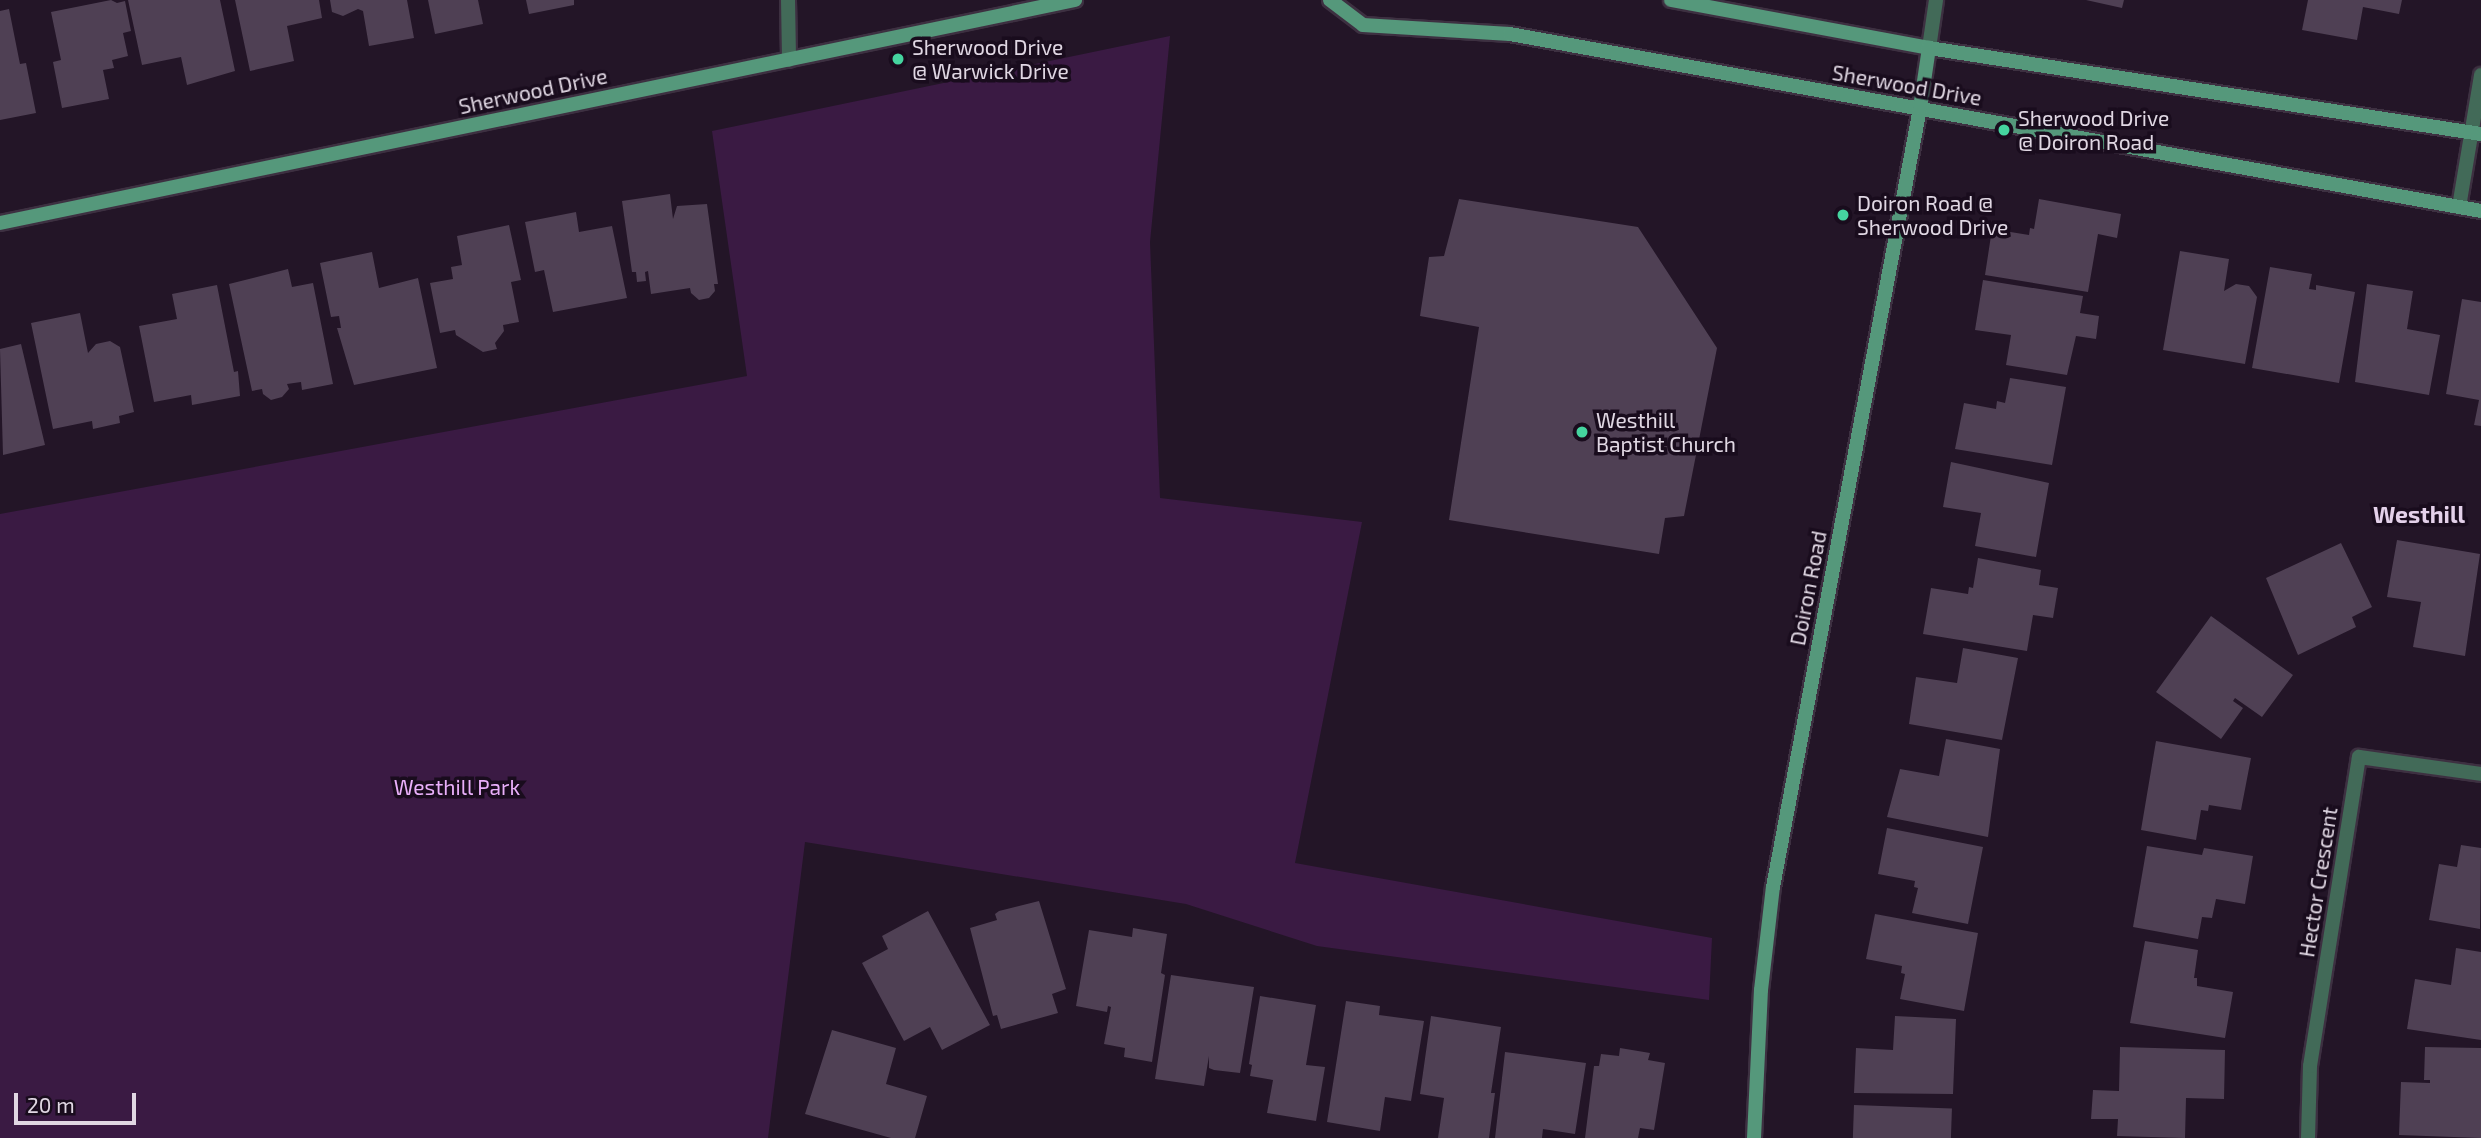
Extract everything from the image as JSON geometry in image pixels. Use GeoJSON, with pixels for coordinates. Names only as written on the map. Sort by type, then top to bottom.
{"type":"FeatureCollection","features":[{"type":"Feature","properties":{"kind":"street"},"geometry":{"type":"LineString","coordinates":[[788,0],[789,60]]}},
{"type":"Feature","properties":{"kind":"street","name":"Sherwood Drive"},"geometry":{"type":"LineString","coordinates":[[0,223],[1075,0]]}},
{"type":"Feature","properties":{"kind":"street","name":"Sherwood Drive"},"geometry":{"type":"LineString","coordinates":[[1330,0],[1363,25],[1510,34],[2481,211]]}},
{"type":"Feature","properties":{"kind":"street","name":"Sherwood Drive"},"geometry":{"type":"LineString","coordinates":[[1671,0],[1928,48],[2476,134]]}},
{"type":"Feature","properties":{"kind":"street"},"geometry":{"type":"LineString","coordinates":[[1928,48],[1936,0]]}},
{"type":"Feature","properties":{"kind":"street","name":"Doiron Road"},"geometry":{"type":"LineString","coordinates":[[1754,1138],[1761,990],[1773,887],[1920,108],[1928,48]]}},
{"type":"Feature","properties":{"kind":"street"},"geometry":{"type":"LineString","coordinates":[[2459,207],[2476,134],[2481,75]]}},
{"type":"Feature","properties":{"kind":"street","name":"Hector Crescent"},"geometry":{"type":"LineString","coordinates":[[2308,1138],[2310,1066],[2358,757],[2481,774]]}},
{"type":"Feature","properties":{"kind":"green space","name":"Westhill Park"},"geometry":{"type":"Polygon","coordinates":[[[1170,36],[1150,242],[1160,498],[1362,522],[1295,863],[1712,938],[1709,1000],[1317,946],[1186,904],[805,842],[768,1138],[0,1138],[0,514],[747,376],[712,131],[1170,36]]]}},
{"type":"Feature","properties":{"kind":"building"},"geometry":{"type":"Polygon","coordinates":[[[111,0],[117,3],[125,1],[131,31],[123,33],[128,56],[112,60],[114,68],[103,70],[109,99],[62,108],[53,62],[61,60],[51,12],[111,0]]]}},
{"type":"Feature","properties":{"kind":"building"},"geometry":{"type":"Polygon","coordinates":[[[128,0],[220,0],[235,71],[187,85],[181,57],[142,65],[128,0]]]}},
{"type":"Feature","properties":{"kind":"building"},"geometry":{"type":"Polygon","coordinates":[[[235,0],[319,0],[322,18],[287,26],[294,61],[250,71],[235,0]]]}},
{"type":"Feature","properties":{"kind":"building"},"geometry":{"type":"Polygon","coordinates":[[[330,0],[407,0],[414,38],[369,46],[363,11],[358,9],[343,16],[332,12],[330,0]]]}},
{"type":"Feature","properties":{"kind":"building"},"geometry":{"type":"Polygon","coordinates":[[[428,0],[478,0],[483,24],[435,34],[428,0]]]}},
{"type":"Feature","properties":{"kind":"building"},"geometry":{"type":"Polygon","coordinates":[[[526,0],[574,0],[574,5],[529,14],[526,0]]]}},
{"type":"Feature","properties":{"kind":"building"},"geometry":{"type":"Polygon","coordinates":[[[2086,0],[2124,0],[2122,8],[2086,0]]]}},
{"type":"Feature","properties":{"kind":"building"},"geometry":{"type":"Polygon","coordinates":[[[2308,0],[2402,0],[2399,14],[2363,7],[2357,40],[2302,30],[2308,0]]]}},
{"type":"Feature","properties":{"kind":"building"},"geometry":{"type":"Polygon","coordinates":[[[9,9],[20,64],[26,63],[36,113],[0,120],[0,11],[9,9]]]}},
{"type":"Feature","properties":{"kind":"building"},"geometry":{"type":"Polygon","coordinates":[[[670,194],[673,219],[677,206],[707,204],[718,284],[714,284],[715,291],[709,298],[699,300],[691,293],[690,288],[651,294],[648,271],[645,272],[646,281],[637,282],[636,272],[632,272],[622,201],[670,194]]]}},
{"type":"Feature","properties":{"kind":"building","name":"Westhill Baptist Church"},"geometry":{"type":"Polygon","coordinates":[[[1459,199],[1638,227],[1717,348],[1684,516],[1665,518],[1659,554],[1449,520],[1479,327],[1420,316],[1429,257],[1444,256],[1459,199]]]}},
{"type":"Feature","properties":{"kind":"building"},"geometry":{"type":"Polygon","coordinates":[[[2039,199],[2121,214],[2117,238],[2098,234],[2088,292],[1985,275],[1992,229],[2029,235],[2030,228],[2034,229],[2039,199]]]}},
{"type":"Feature","properties":{"kind":"building"},"geometry":{"type":"Polygon","coordinates":[[[576,212],[579,232],[612,226],[627,298],[553,312],[544,270],[535,272],[525,222],[576,212]]]}},
{"type":"Feature","properties":{"kind":"building"},"geometry":{"type":"Polygon","coordinates":[[[509,225],[521,280],[511,282],[519,322],[503,325],[504,331],[495,343],[497,349],[483,352],[456,335],[455,330],[440,333],[430,283],[453,279],[451,267],[462,265],[457,236],[509,225]]]}},
{"type":"Feature","properties":{"kind":"building"},"geometry":{"type":"Polygon","coordinates":[[[2180,251],[2229,259],[2224,291],[2236,284],[2249,286],[2257,297],[2245,364],[2163,350],[2180,251]]]}},
{"type":"Feature","properties":{"kind":"building"},"geometry":{"type":"Polygon","coordinates":[[[372,252],[379,288],[418,278],[437,368],[354,385],[337,328],[341,328],[339,316],[331,317],[320,263],[372,252]]]}},
{"type":"Feature","properties":{"kind":"building"},"geometry":{"type":"Polygon","coordinates":[[[2270,267],[2312,274],[2309,289],[2316,290],[2316,285],[2355,292],[2339,383],[2252,368],[2270,267]]]}},
{"type":"Feature","properties":{"kind":"building"},"geometry":{"type":"Polygon","coordinates":[[[288,269],[292,287],[313,283],[333,384],[302,390],[301,382],[287,384],[289,389],[282,397],[271,400],[263,394],[262,389],[252,391],[229,284],[288,269]]]}},
{"type":"Feature","properties":{"kind":"building"},"geometry":{"type":"Polygon","coordinates":[[[1983,280],[2083,296],[2080,313],[2099,316],[2096,339],[2076,336],[2067,375],[2006,365],[2011,335],[1975,330],[1983,280]]]}},
{"type":"Feature","properties":{"kind":"building"},"geometry":{"type":"Polygon","coordinates":[[[2367,284],[2413,291],[2407,329],[2440,335],[2429,395],[2355,382],[2367,284]]]}},
{"type":"Feature","properties":{"kind":"building"},"geometry":{"type":"Polygon","coordinates":[[[217,285],[234,372],[238,371],[240,396],[192,405],[191,395],[154,402],[139,326],[177,319],[172,294],[217,285]]]}},
{"type":"Feature","properties":{"kind":"building"},"geometry":{"type":"Polygon","coordinates":[[[2462,299],[2481,302],[2481,426],[2474,425],[2479,400],[2446,394],[2462,299]]]}},
{"type":"Feature","properties":{"kind":"building"},"geometry":{"type":"Polygon","coordinates":[[[80,313],[88,353],[96,344],[110,341],[120,347],[134,412],[119,416],[120,423],[93,429],[92,421],[53,429],[31,323],[80,313]]]}},
{"type":"Feature","properties":{"kind":"building"},"geometry":{"type":"Polygon","coordinates":[[[21,344],[45,445],[3,455],[0,349],[21,344]]]}},
{"type":"Feature","properties":{"kind":"building"},"geometry":{"type":"Polygon","coordinates":[[[2010,378],[2066,387],[2052,465],[1955,449],[1964,403],[1996,409],[1997,401],[2005,403],[2010,378]]]}},
{"type":"Feature","properties":{"kind":"building"},"geometry":{"type":"Polygon","coordinates":[[[1951,462],[2049,483],[2036,557],[1975,546],[1981,513],[1943,507],[1951,462]]]}},
{"type":"Feature","properties":{"kind":"building"},"geometry":{"type":"Polygon","coordinates":[[[2397,540],[2480,554],[2465,656],[2413,647],[2421,602],[2387,597],[2397,540]]]}},
{"type":"Feature","properties":{"kind":"building"},"geometry":{"type":"Polygon","coordinates":[[[2341,543],[2372,607],[2352,617],[2356,627],[2298,655],[2266,578],[2341,543]]]}},
{"type":"Feature","properties":{"kind":"building"},"geometry":{"type":"Polygon","coordinates":[[[1978,558],[2041,570],[2039,585],[2058,588],[2053,618],[2033,615],[2027,651],[1923,634],[1931,588],[1968,594],[1969,587],[1973,588],[1978,558]]]}},
{"type":"Feature","properties":{"kind":"building"},"geometry":{"type":"Polygon","coordinates":[[[2211,616],[2293,675],[2262,717],[2235,698],[2233,701],[2243,708],[2221,739],[2156,692],[2211,616]]]}},
{"type":"Feature","properties":{"kind":"building"},"geometry":{"type":"Polygon","coordinates":[[[1963,648],[2018,658],[2002,740],[1909,724],[1916,677],[1957,683],[1963,648]]]}},
{"type":"Feature","properties":{"kind":"building"},"geometry":{"type":"Polygon","coordinates":[[[1946,739],[2000,749],[1988,837],[1887,817],[1900,769],[1939,776],[1946,739]]]}},
{"type":"Feature","properties":{"kind":"building"},"geometry":{"type":"Polygon","coordinates":[[[2156,741],[2251,758],[2241,810],[2209,805],[2208,811],[2201,810],[2196,840],[2141,830],[2156,741]]]}},
{"type":"Feature","properties":{"kind":"building"},"geometry":{"type":"Polygon","coordinates":[[[1887,828],[1983,847],[1968,924],[1912,913],[1918,888],[1914,887],[1915,881],[1878,874],[1887,828]]]}},
{"type":"Feature","properties":{"kind":"building"},"geometry":{"type":"Polygon","coordinates":[[[2461,845],[2481,848],[2480,929],[2429,920],[2439,864],[2457,867],[2461,845]]]}},
{"type":"Feature","properties":{"kind":"building"},"geometry":{"type":"Polygon","coordinates":[[[2147,846],[2202,855],[2204,848],[2253,856],[2245,904],[2216,899],[2212,918],[2202,917],[2198,939],[2133,927],[2147,846]]]}},
{"type":"Feature","properties":{"kind":"building"},"geometry":{"type":"Polygon","coordinates":[[[1039,901],[1066,989],[1052,994],[1058,1013],[1001,1029],[997,1015],[993,1016],[970,928],[997,920],[995,914],[999,911],[1039,901]]]}},
{"type":"Feature","properties":{"kind":"building"},"geometry":{"type":"Polygon","coordinates":[[[928,911],[990,1025],[942,1050],[930,1027],[904,1041],[862,963],[888,949],[882,936],[928,911]]]}},
{"type":"Feature","properties":{"kind":"building"},"geometry":{"type":"Polygon","coordinates":[[[1875,914],[1978,933],[1964,1011],[1900,999],[1905,974],[1901,973],[1902,966],[1866,959],[1875,914]]]}},
{"type":"Feature","properties":{"kind":"building"},"geometry":{"type":"Polygon","coordinates":[[[1133,928],[1167,934],[1161,973],[1165,975],[1152,1062],[1124,1057],[1125,1048],[1104,1044],[1111,1007],[1108,1006],[1107,1012],[1076,1006],[1089,930],[1132,937],[1133,928]]]}},
{"type":"Feature","properties":{"kind":"building"},"geometry":{"type":"Polygon","coordinates":[[[2145,941],[2198,950],[2194,978],[2197,978],[2197,986],[2233,992],[2225,1038],[2130,1023],[2145,941]]]}},
{"type":"Feature","properties":{"kind":"building"},"geometry":{"type":"Polygon","coordinates":[[[2456,948],[2481,952],[2481,1040],[2407,1029],[2415,979],[2451,985],[2456,948]]]}},
{"type":"Feature","properties":{"kind":"building"},"geometry":{"type":"Polygon","coordinates":[[[1171,975],[1254,987],[1240,1073],[1209,1068],[1209,1056],[1204,1086],[1155,1079],[1171,975]]]}},
{"type":"Feature","properties":{"kind":"building"},"geometry":{"type":"Polygon","coordinates":[[[1260,996],[1316,1005],[1306,1065],[1325,1067],[1316,1121],[1267,1113],[1273,1080],[1250,1076],[1252,1065],[1249,1064],[1260,996]]]}},
{"type":"Feature","properties":{"kind":"building"},"geometry":{"type":"Polygon","coordinates":[[[1346,1001],[1380,1006],[1379,1015],[1424,1021],[1411,1101],[1385,1097],[1380,1131],[1327,1122],[1346,1001]]]}},
{"type":"Feature","properties":{"kind":"building"},"geometry":{"type":"Polygon","coordinates":[[[1431,1016],[1501,1027],[1491,1093],[1495,1093],[1489,1138],[1438,1138],[1444,1098],[1420,1094],[1431,1016]]]}},
{"type":"Feature","properties":{"kind":"building"},"geometry":{"type":"Polygon","coordinates":[[[1895,1016],[1956,1019],[1953,1094],[1854,1093],[1856,1048],[1893,1050],[1895,1016]]]}},
{"type":"Feature","properties":{"kind":"building"},"geometry":{"type":"Polygon","coordinates":[[[832,1030],[896,1048],[886,1084],[927,1096],[915,1138],[891,1138],[805,1114],[832,1030]]]}},
{"type":"Feature","properties":{"kind":"building"},"geometry":{"type":"Polygon","coordinates":[[[2120,1047],[2225,1050],[2224,1099],[2186,1098],[2185,1138],[2117,1136],[2118,1119],[2091,1119],[2093,1090],[2119,1091],[2120,1047]]]}},
{"type":"Feature","properties":{"kind":"building"},"geometry":{"type":"Polygon","coordinates":[[[2425,1047],[2481,1048],[2481,1138],[2399,1135],[2401,1082],[2430,1083],[2430,1080],[2424,1080],[2425,1047]]]}},
{"type":"Feature","properties":{"kind":"building"},"geometry":{"type":"Polygon","coordinates":[[[1620,1048],[1650,1053],[1648,1060],[1665,1063],[1654,1130],[1640,1128],[1638,1138],[1585,1138],[1594,1066],[1599,1066],[1601,1054],[1619,1056],[1620,1048]]]}},
{"type":"Feature","properties":{"kind":"building"},"geometry":{"type":"Polygon","coordinates":[[[1505,1052],[1586,1063],[1575,1134],[1543,1129],[1542,1138],[1495,1138],[1505,1052]]]}},
{"type":"Feature","properties":{"kind":"building"},"geometry":{"type":"Polygon","coordinates":[[[1854,1105],[1952,1108],[1951,1138],[1853,1138],[1854,1105]]]}},
{"type":"Feature","properties":{"kind":"place","name":"Sherwood Drive @ Warwick Drive"},"geometry":{"type":"Point","coordinates":[898,59]}},
{"type":"Feature","properties":{"kind":"place","name":"Sherwood Drive @ Doiron Road"},"geometry":{"type":"Point","coordinates":[2004,130]}},
{"type":"Feature","properties":{"kind":"place","name":"Doiron Road @ Sherwood Drive"},"geometry":{"type":"Point","coordinates":[1843,215]}},
{"type":"Feature","properties":{"kind":"place","name":"Westhill Baptist Church"},"geometry":{"type":"Point","coordinates":[1582,432]}},
{"type":"Feature","properties":{"kind":"district","name":"Westhill"},"geometry":{"type":"Point","coordinates":[2419,514]}}]}
